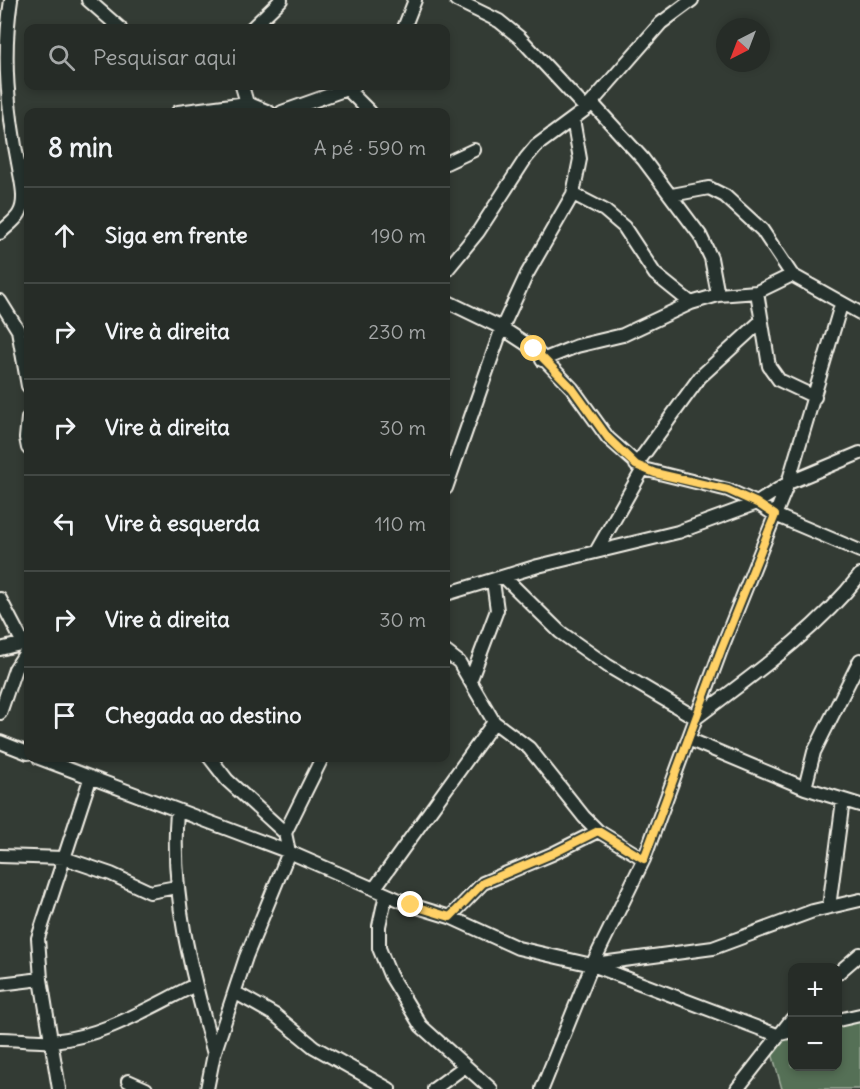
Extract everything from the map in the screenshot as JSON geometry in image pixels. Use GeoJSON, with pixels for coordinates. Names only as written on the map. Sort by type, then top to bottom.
{"type":"FeatureCollection","features":[{"type":"Feature","properties":{"kind":"street"},"geometry":{"type":"LineString","coordinates":[[0,233],[24,217],[22,185],[9,117],[5,67],[11,0]]}},
{"type":"Feature","properties":{"kind":"street"},"geometry":{"type":"LineString","coordinates":[[88,0],[115,24]]}},
{"type":"Feature","properties":{"kind":"street"},"geometry":{"type":"LineString","coordinates":[[256,24],[280,0]]}},
{"type":"Feature","properties":{"kind":"street"},"geometry":{"type":"LineString","coordinates":[[406,24],[415,0]]}},
{"type":"Feature","properties":{"kind":"street"},"geometry":{"type":"LineString","coordinates":[[456,0],[499,21],[520,38],[589,106],[672,195],[700,235],[711,258],[718,295]]}},
{"type":"Feature","properties":{"kind":"street"},"geometry":{"type":"LineString","coordinates":[[450,266],[478,232],[536,146],[589,106],[661,23],[692,0]]}},
{"type":"Feature","properties":{"kind":"street"},"geometry":{"type":"LineString","coordinates":[[243,90],[247,103]]}},
{"type":"Feature","properties":{"kind":"street"},"geometry":{"type":"LineString","coordinates":[[293,108],[343,90]]}},
{"type":"Feature","properties":{"kind":"street"},"geometry":{"type":"LineString","coordinates":[[353,90],[367,108]]}},
{"type":"Feature","properties":{"kind":"street"},"geometry":{"type":"LineString","coordinates":[[209,108],[247,103],[259,108]]}},
{"type":"Feature","properties":{"kind":"street"},"geometry":{"type":"LineString","coordinates":[[450,477],[502,328],[527,274],[573,194],[579,159],[573,119]]}},
{"type":"Feature","properties":{"kind":"street"},"geometry":{"type":"LineString","coordinates":[[450,161],[474,150]]}},
{"type":"Feature","properties":{"kind":"street"},"geometry":{"type":"LineString","coordinates":[[672,195],[709,188],[725,196],[762,230],[792,275],[841,305],[860,312]]}},
{"type":"Feature","properties":{"kind":"street"},"geometry":{"type":"LineString","coordinates":[[573,194],[604,210],[624,227],[655,274],[691,303]]}},
{"type":"Feature","properties":{"kind":"street"},"geometry":{"type":"LineString","coordinates":[[542,360],[577,346],[623,335],[691,303],[718,295],[757,292],[792,275]]}},
{"type":"Feature","properties":{"kind":"street"},"geometry":{"type":"LineString","coordinates":[[757,292],[760,322],[769,366],[773,374],[815,397]]}},
{"type":"Feature","properties":{"kind":"street"},"geometry":{"type":"LineString","coordinates":[[0,302],[18,330],[24,364]]}},
{"type":"Feature","properties":{"kind":"street"},"geometry":{"type":"LineString","coordinates":[[450,303],[524,340],[572,388],[608,438],[640,467],[728,490],[757,503],[775,515],[860,551]]}},
{"type":"Feature","properties":{"kind":"street"},"geometry":{"type":"LineString","coordinates":[[542,1089],[592,965],[644,859],[696,718],[788,483],[841,305]]}},
{"type":"Feature","properties":{"kind":"street"},"geometry":{"type":"LineString","coordinates":[[597,550],[640,467],[700,377],[760,322]]}},
{"type":"Feature","properties":{"kind":"street"},"geometry":{"type":"LineString","coordinates":[[450,593],[597,550],[678,532],[757,503],[788,483],[860,453]]}},
{"type":"Feature","properties":{"kind":"street"},"geometry":{"type":"LineString","coordinates":[[696,718],[795,643],[845,594],[860,575]]}},
{"type":"Feature","properties":{"kind":"street"},"geometry":{"type":"LineString","coordinates":[[498,579],[560,632],[608,666],[696,718]]}},
{"type":"Feature","properties":{"kind":"street"},"geometry":{"type":"LineString","coordinates":[[471,679],[497,610],[498,579]]}},
{"type":"Feature","properties":{"kind":"street"},"geometry":{"type":"LineString","coordinates":[[0,599],[24,640]]}},
{"type":"Feature","properties":{"kind":"street"},"geometry":{"type":"LineString","coordinates":[[0,649],[24,645]]}},
{"type":"Feature","properties":{"kind":"street"},"geometry":{"type":"LineString","coordinates":[[0,713],[15,669],[24,651]]}},
{"type":"Feature","properties":{"kind":"street"},"geometry":{"type":"LineString","coordinates":[[450,655],[459,662],[471,679],[494,722],[529,748],[598,831],[644,859]]}},
{"type":"Feature","properties":{"kind":"street"},"geometry":{"type":"LineString","coordinates":[[805,788],[814,752],[860,660]]}},
{"type":"Feature","properties":{"kind":"street"},"geometry":{"type":"LineString","coordinates":[[491,1089],[421,1026],[390,975],[379,948],[379,926],[380,892],[494,722]]}},
{"type":"Feature","properties":{"kind":"street"},"geometry":{"type":"LineString","coordinates":[[688,739],[805,788],[860,805]]}},
{"type":"Feature","properties":{"kind":"street"},"geometry":{"type":"LineString","coordinates":[[0,742],[24,751]]}},
{"type":"Feature","properties":{"kind":"street"},"geometry":{"type":"LineString","coordinates":[[49,762],[177,812],[289,852],[380,892],[450,917],[518,948],[592,965],[777,1035],[788,1032]]}},
{"type":"Feature","properties":{"kind":"street"},"geometry":{"type":"LineString","coordinates":[[207,1089],[214,1054],[250,946],[289,852],[285,833],[227,780],[213,762]]}},
{"type":"Feature","properties":{"kind":"street"},"geometry":{"type":"LineString","coordinates":[[285,833],[320,762]]}},
{"type":"Feature","properties":{"kind":"street"},"geometry":{"type":"LineString","coordinates":[[58,1089],[41,978],[38,939],[90,779]]}},
{"type":"Feature","properties":{"kind":"street"},"geometry":{"type":"LineString","coordinates":[[830,907],[843,800]]}},
{"type":"Feature","properties":{"kind":"street"},"geometry":{"type":"LineString","coordinates":[[177,812],[176,887],[195,985],[214,1054]]}},
{"type":"Feature","properties":{"kind":"street"},"geometry":{"type":"LineString","coordinates":[[450,917],[483,883],[552,854],[598,831]]}},
{"type":"Feature","properties":{"kind":"street"},"geometry":{"type":"LineString","coordinates":[[0,856],[64,858],[111,874],[150,892],[176,887]]}},
{"type":"Feature","properties":{"kind":"street"},"geometry":{"type":"LineString","coordinates":[[592,965],[713,948],[830,907],[860,900]]}},
{"type":"Feature","properties":{"kind":"street"},"geometry":{"type":"LineString","coordinates":[[842,969],[860,954]]}},
{"type":"Feature","properties":{"kind":"street"},"geometry":{"type":"LineString","coordinates":[[0,984],[41,978]]}},
{"type":"Feature","properties":{"kind":"street"},"geometry":{"type":"LineString","coordinates":[[0,1039],[50,1041],[83,1036],[114,1025],[195,985]]}},
{"type":"Feature","properties":{"kind":"street"},"geometry":{"type":"LineString","coordinates":[[236,993],[275,1015],[314,1047],[388,1089]]}},
{"type":"Feature","properties":{"kind":"street"},"geometry":{"type":"LineString","coordinates":[[842,1019],[860,1015]]}},
{"type":"Feature","properties":{"kind":"street"},"geometry":{"type":"LineString","coordinates":[[737,1089],[788,1023]]}},
{"type":"Feature","properties":{"kind":"street"},"geometry":{"type":"LineString","coordinates":[[434,1089],[464,1067]]}},
{"type":"Feature","properties":{"kind":"street"},"geometry":{"type":"LineString","coordinates":[[129,1081],[146,1089]]}},
{"type":"Feature","properties":{"kind":"green space"},"geometry":{"type":"Polygon","coordinates":[[[860,1018],[860,1089],[782,1089],[769,1042],[788,1037],[788,1071],[842,1071],[842,1023],[860,1018]]]}},
{"type":"Feature","properties":{"kind":"route"},"geometry":{"type":"LineString","coordinates":[[411,905],[450,917],[483,883],[509,870],[552,854],[598,831],[644,859],[721,650],[775,515],[757,503],[728,490],[677,479],[636,465],[608,438],[572,388],[542,360],[534,349]]}}]}
